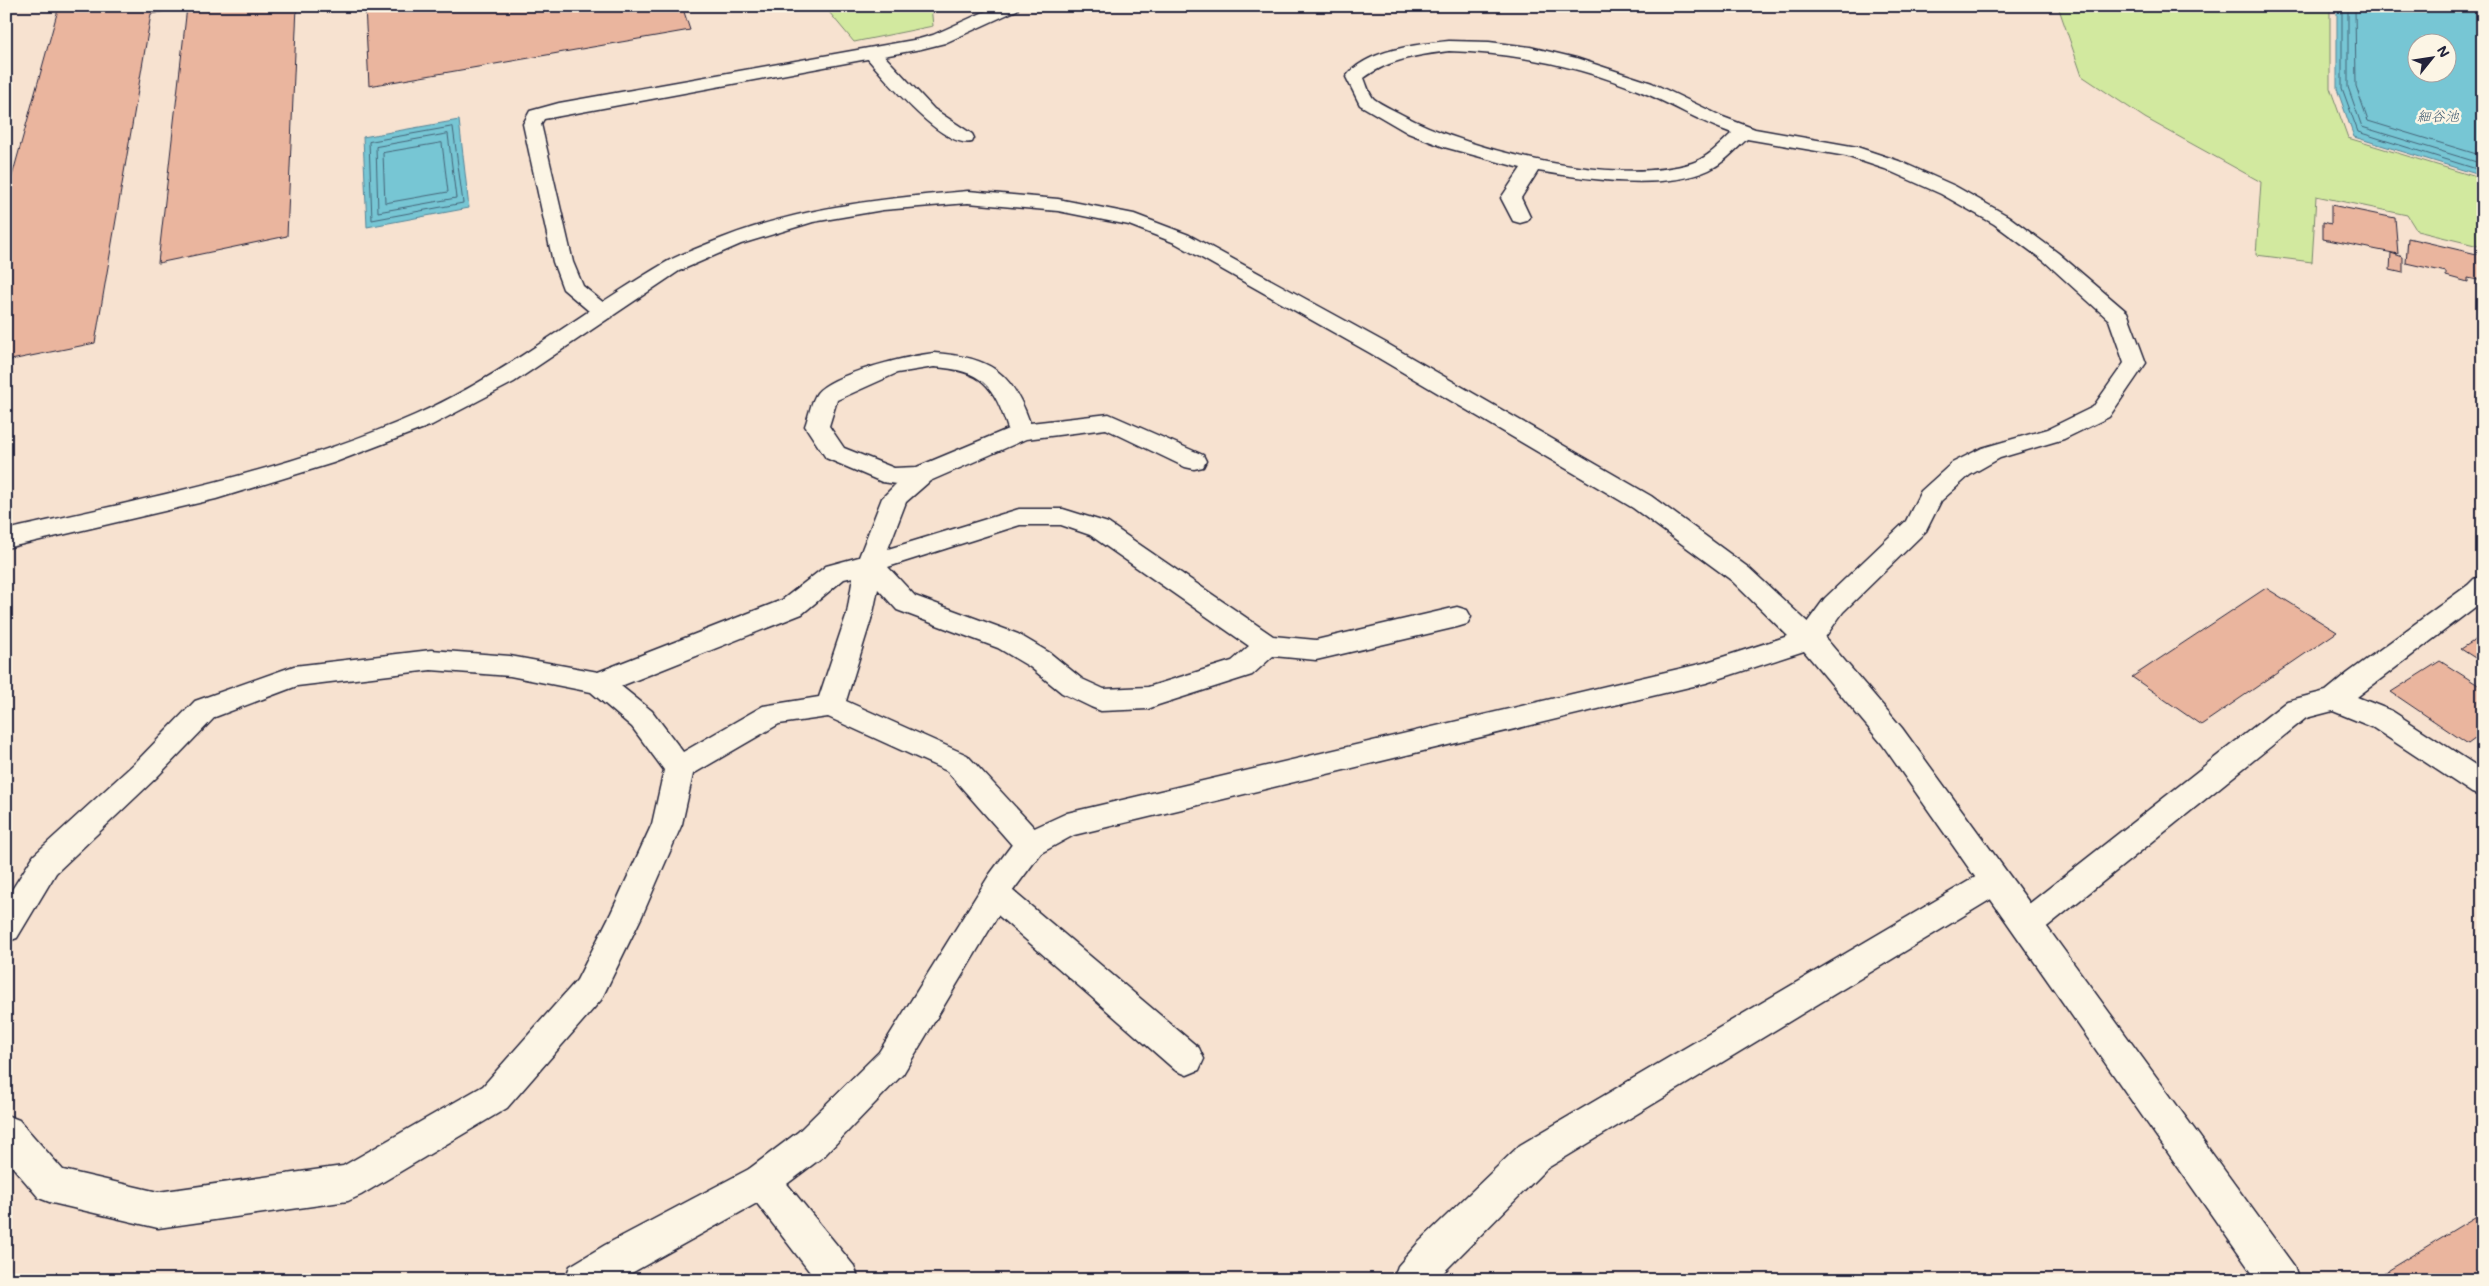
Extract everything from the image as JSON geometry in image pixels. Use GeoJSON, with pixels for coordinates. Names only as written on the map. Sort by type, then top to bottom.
{"type":"FeatureCollection","features":[{"type":"Feature","properties":{"kind":"street"},"geometry":{"type":"LineString","coordinates":[[604,312],[574,289],[563,262],[532,124],[537,115],[559,109],[872,53],[939,39],[1012,6]]}},
{"type":"Feature","properties":{"kind":"street"},"geometry":{"type":"LineString","coordinates":[[584,1280],[618,1258],[762,1181],[811,1144],[891,1063],[995,894],[1030,844],[1067,825],[1706,674],[1809,639],[1834,605],[1917,525],[1930,497],[1961,469],[1991,453],[2056,434],[2101,412],[2135,363],[2119,317],[2051,257],[2001,220],[1948,190],[1892,165],[1850,151],[1745,131],[1712,120],[1680,101],[1624,78],[1569,61],[1523,52],[1445,46],[1410,52],[1376,62],[1355,77],[1365,100],[1398,122],[1436,139],[1499,158],[1532,164],[1611,174],[1660,175],[1698,167],[1718,154],[1745,131]]}},
{"type":"Feature","properties":{"kind":"street"},"geometry":{"type":"LineString","coordinates":[[872,53],[927,113],[964,138]]}},
{"type":"Feature","properties":{"kind":"street"},"geometry":{"type":"LineString","coordinates":[[1520,218],[1511,198],[1532,164]]}},
{"type":"Feature","properties":{"kind":"street"},"geometry":{"type":"LineString","coordinates":[[6,539],[207,493],[333,454],[424,420],[506,377],[672,267],[734,240],[810,216],[874,205],[968,197],[1058,205],[1134,220],[1182,239],[1335,324],[1642,502],[1740,574],[1809,639],[1892,736],[2280,1280]]}},
{"type":"Feature","properties":{"kind":"street"},"geometry":{"type":"LineString","coordinates":[[921,475],[890,476],[835,453],[817,426],[827,396],[859,378],[916,360],[966,362],[997,381],[1014,409],[1021,432]]}},
{"type":"Feature","properties":{"kind":"street"},"geometry":{"type":"LineString","coordinates":[[830,706],[860,613],[869,564],[895,498],[921,475],[1021,432],[1109,421],[1194,461]]}},
{"type":"Feature","properties":{"kind":"street"},"geometry":{"type":"LineString","coordinates":[[599,683],[792,607],[835,572],[869,564],[1019,516],[1063,517],[1099,529],[1267,645],[1316,650],[1457,617]]}},
{"type":"Feature","properties":{"kind":"street"},"geometry":{"type":"LineString","coordinates":[[869,564],[906,603],[1008,641],[1040,660],[1072,686],[1101,700],[1148,698],[1242,668],[1267,645]]}},
{"type":"Feature","properties":{"kind":"street"},"geometry":{"type":"LineString","coordinates":[[2027,924],[2297,709],[2335,700],[2358,680],[2477,592],[2483,585]]}},
{"type":"Feature","properties":{"kind":"street"},"geometry":{"type":"LineString","coordinates":[[6,928],[45,864],[146,770],[205,709],[294,676],[431,660],[510,666],[599,683],[642,719],[679,768]]}},
{"type":"Feature","properties":{"kind":"street"},"geometry":{"type":"LineString","coordinates":[[2335,700],[2382,719],[2483,785]]}},
{"type":"Feature","properties":{"kind":"street"},"geometry":{"type":"LineString","coordinates":[[6,1132],[52,1185],[158,1210],[348,1183],[495,1097],[589,990],[626,916],[667,824],[679,768],[773,714],[830,706],[957,763],[1030,844]]}},
{"type":"Feature","properties":{"kind":"street"},"geometry":{"type":"LineString","coordinates":[[1412,1280],[1432,1256],[1533,1157],[1995,881]]}},
{"type":"Feature","properties":{"kind":"street"},"geometry":{"type":"LineString","coordinates":[[995,894],[1187,1059]]}},
{"type":"Feature","properties":{"kind":"street"},"geometry":{"type":"LineString","coordinates":[[762,1181],[840,1280]]}},
{"type":"Feature","properties":{"kind":"green space"},"geometry":{"type":"Polygon","coordinates":[[[824,6],[931,6],[933,26],[854,42],[824,6]]]}},
{"type":"Feature","properties":{"kind":"green space"},"geometry":{"type":"Polygon","coordinates":[[[2058,6],[2330,6],[2330,88],[2348,138],[2483,179],[2483,247],[2417,231],[2407,215],[2316,196],[2312,262],[2256,255],[2261,182],[2145,118],[2082,76],[2058,6]]]}},
{"type":"Feature","properties":{"kind":"water","name":"細谷池"},"geometry":{"type":"Polygon","coordinates":[[[2337,6],[2483,6],[2483,176],[2354,137],[2337,89],[2337,6]]]}},
{"type":"Feature","properties":{"kind":"water"},"geometry":{"type":"Polygon","coordinates":[[[459,120],[469,208],[367,227],[363,137],[459,120]]]}},
{"type":"Feature","properties":{"kind":"building"},"geometry":{"type":"Polygon","coordinates":[[[59,6],[297,6],[287,236],[158,263],[187,7],[151,14],[95,343],[6,361],[6,198],[59,6]]]}},
{"type":"Feature","properties":{"kind":"building"},"geometry":{"type":"Polygon","coordinates":[[[365,6],[682,6],[690,30],[369,86],[365,6]]]}},
{"type":"Feature","properties":{"kind":"building"},"geometry":{"type":"Polygon","coordinates":[[[2331,205],[2395,218],[2398,254],[2323,239],[2323,222],[2331,224],[2331,205]]]}},
{"type":"Feature","properties":{"kind":"building"},"geometry":{"type":"Polygon","coordinates":[[[2408,238],[2481,255],[2483,281],[2468,278],[2468,282],[2446,276],[2446,272],[2406,263],[2408,238]]]}},
{"type":"Feature","properties":{"kind":"building"},"geometry":{"type":"Polygon","coordinates":[[[2391,253],[2403,257],[2403,273],[2390,270],[2391,253]]]}},
{"type":"Feature","properties":{"kind":"building"},"geometry":{"type":"Polygon","coordinates":[[[2266,588],[2337,632],[2201,725],[2132,677],[2266,588]]]}},
{"type":"Feature","properties":{"kind":"building"},"geometry":{"type":"Polygon","coordinates":[[[2483,635],[2483,663],[2461,649],[2483,635]]]}},
{"type":"Feature","properties":{"kind":"building"},"geometry":{"type":"Polygon","coordinates":[[[2440,661],[2483,688],[2483,733],[2468,744],[2391,692],[2440,661]]]}},
{"type":"Feature","properties":{"kind":"building"},"geometry":{"type":"Polygon","coordinates":[[[2483,1212],[2483,1280],[2375,1278],[2483,1212]]]}}]}
